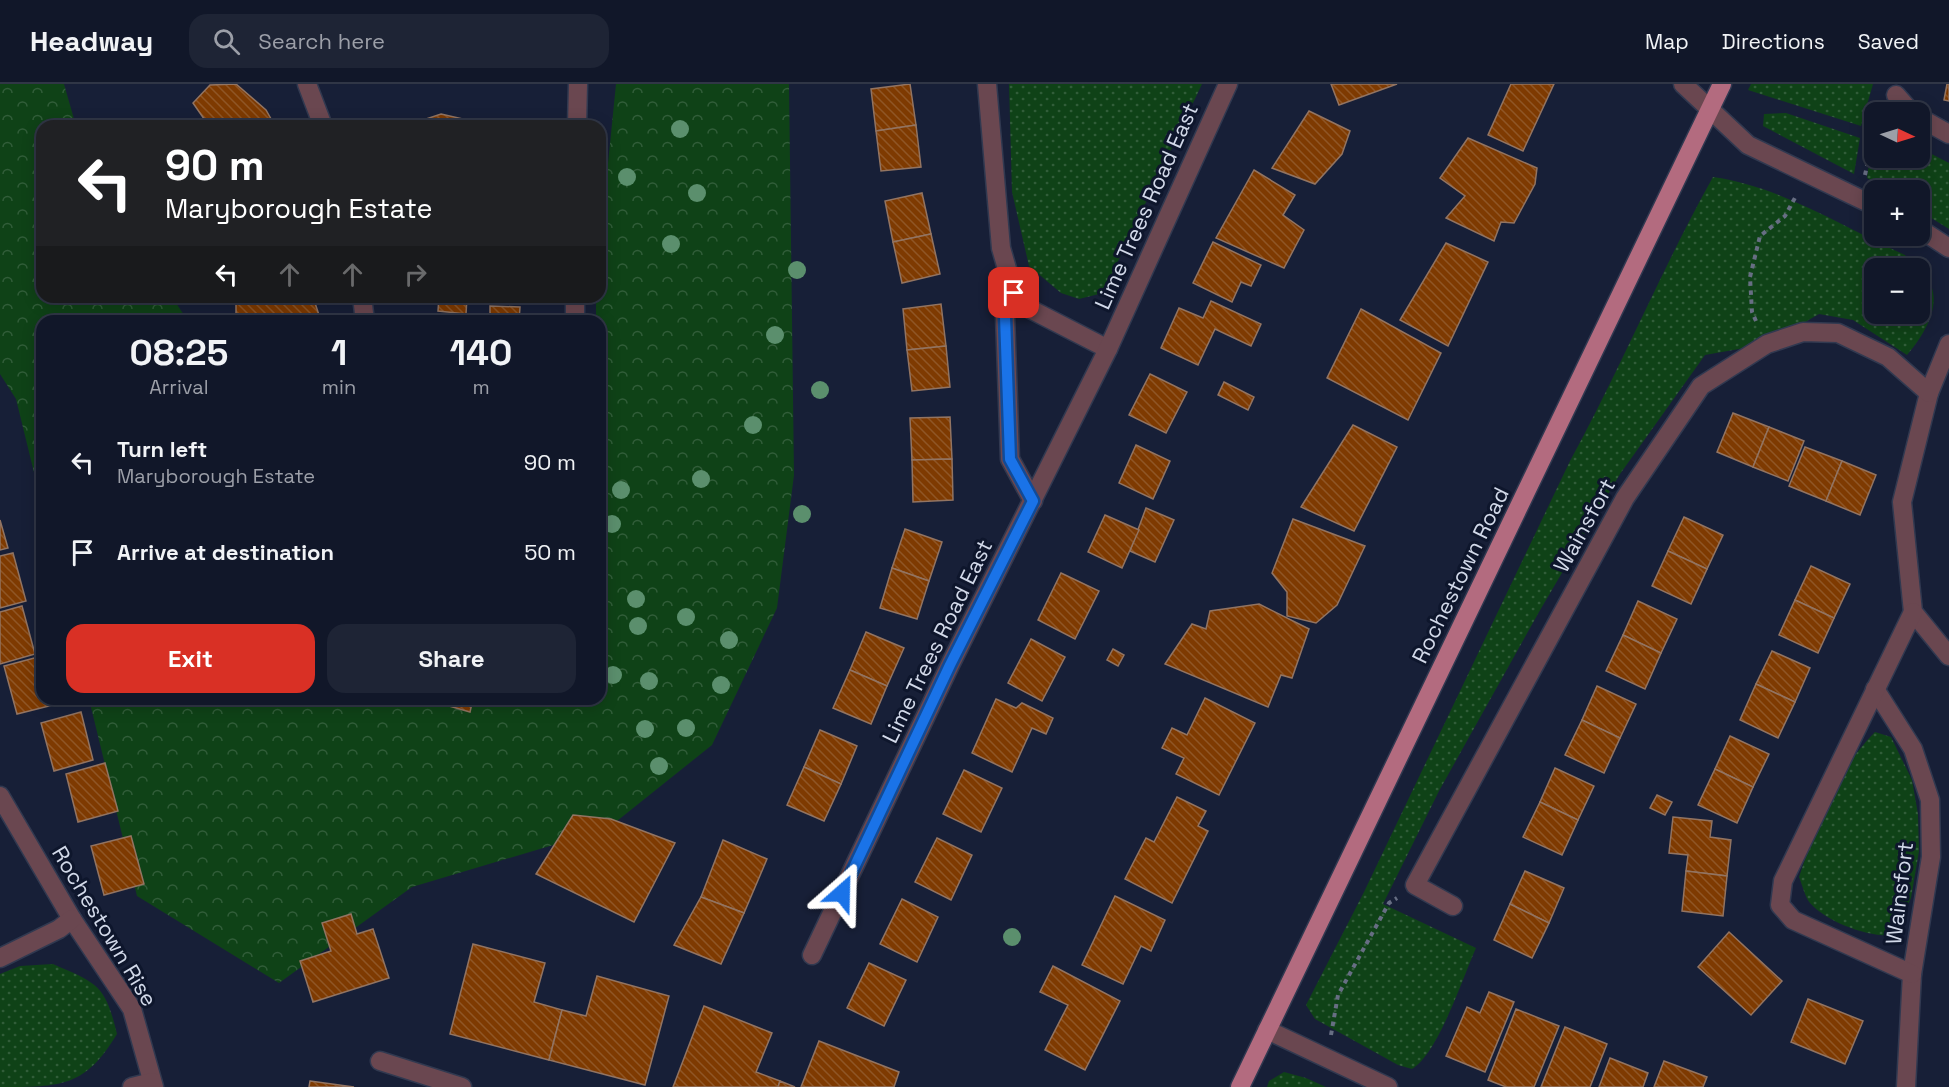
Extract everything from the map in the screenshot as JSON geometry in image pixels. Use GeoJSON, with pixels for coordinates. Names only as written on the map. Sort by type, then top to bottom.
{"type":"FeatureCollection","features":[{"type":"Feature","properties":{"kind":"main road","name":"Rochestown Road"},"geometry":{"type":"LineString","coordinates":[[1239,1087],[1722,84]]}},
{"type":"Feature","properties":{"kind":"street"},"geometry":{"type":"LineString","coordinates":[[307,84],[321,120]]}},
{"type":"Feature","properties":{"kind":"street"},"geometry":{"type":"LineString","coordinates":[[577,120],[578,84]]}},
{"type":"Feature","properties":{"kind":"street"},"geometry":{"type":"LineString","coordinates":[[987,84],[1001,248],[1014,293],[1005,316],[1010,459],[1033,501]]}},
{"type":"Feature","properties":{"kind":"street","name":"Lime Trees Road East"},"geometry":{"type":"LineString","coordinates":[[812,955],[950,665],[1108,349],[1228,84]]}},
{"type":"Feature","properties":{"kind":"street"},"geometry":{"type":"LineString","coordinates":[[1683,84],[1711,108],[1748,146],[1864,201]]}},
{"type":"Feature","properties":{"kind":"street"},"geometry":{"type":"LineString","coordinates":[[1896,94],[1903,102]]}},
{"type":"Feature","properties":{"kind":"street"},"geometry":{"type":"LineString","coordinates":[[1930,124],[1949,134]]}},
{"type":"Feature","properties":{"kind":"street"},"geometry":{"type":"LineString","coordinates":[[1930,236],[1949,248]]}},
{"type":"Feature","properties":{"kind":"street","name":"Lime Trees Road East"},"geometry":{"type":"LineString","coordinates":[[1014,293],[1030,309],[1108,349]]}},
{"type":"Feature","properties":{"kind":"street","name":"Wainsfort"},"geometry":{"type":"LineString","coordinates":[[1415,885],[1625,498],[1701,386],[1767,344],[1803,332],[1838,333],[1888,357],[1929,393]]}},
{"type":"Feature","properties":{"kind":"street"},"geometry":{"type":"LineString","coordinates":[[1949,344],[1929,393],[1902,502],[1913,612],[1949,656]]}},
{"type":"Feature","properties":{"kind":"street","name":"Wainsfort"},"geometry":{"type":"LineString","coordinates":[[1912,974],[1793,920],[1780,905],[1783,881],[1913,612]]}},
{"type":"Feature","properties":{"kind":"street","name":"Wainsfort"},"geometry":{"type":"LineString","coordinates":[[1875,688],[1912,749],[1930,800],[1930,857],[1912,974],[1906,1087]]}},
{"type":"Feature","properties":{"kind":"street","name":"Rochestown Rise"},"geometry":{"type":"LineString","coordinates":[[0,796],[72,919],[132,1009],[153,1084]]}},
{"type":"Feature","properties":{"kind":"street"},"geometry":{"type":"LineString","coordinates":[[1415,885],[1453,906]]}},
{"type":"Feature","properties":{"kind":"street"},"geometry":{"type":"LineString","coordinates":[[0,958],[59,929],[72,919]]}},
{"type":"Feature","properties":{"kind":"street"},"geometry":{"type":"LineString","coordinates":[[1267,1030],[1388,1087]]}},
{"type":"Feature","properties":{"kind":"street"},"geometry":{"type":"LineString","coordinates":[[380,1061],[462,1087]]}},
{"type":"Feature","properties":{"kind":"street"},"geometry":{"type":"LineString","coordinates":[[132,1087],[153,1084]]}},
{"type":"Feature","properties":{"kind":"path"},"geometry":{"type":"LineString","coordinates":[[1767,344],[1752,312],[1750,277],[1760,236],[1785,216],[1809,174]]}},
{"type":"Feature","properties":{"kind":"path"},"geometry":{"type":"LineString","coordinates":[[1321,1030],[1331,1036],[1338,995],[1389,903],[1415,885]]}},
{"type":"Feature","properties":{"kind":"green space"},"geometry":{"type":"Polygon","coordinates":[[[0,84],[64,84],[74,120],[36,120],[36,303],[176,303],[184,315],[36,315],[36,481],[16,399],[0,374],[0,84]]]}},
{"type":"Feature","properties":{"kind":"green space"},"geometry":{"type":"Polygon","coordinates":[[[616,84],[789,84],[794,475],[777,608],[712,745],[607,829],[412,887],[279,983],[137,896],[90,705],[606,705],[606,315],[596,315],[596,303],[606,303],[606,183],[616,84]]]}},
{"type":"Feature","properties":{"kind":"green space"},"geometry":{"type":"Polygon","coordinates":[[[1009,84],[1202,84],[1103,293],[1079,299],[1061,293],[1029,266],[1012,192],[1009,84]]]}},
{"type":"Feature","properties":{"kind":"green space"},"geometry":{"type":"Polygon","coordinates":[[[1751,84],[1873,84],[1868,102],[1864,102],[1861,126],[1748,90],[1751,84]]]}},
{"type":"Feature","properties":{"kind":"green space"},"geometry":{"type":"Polygon","coordinates":[[[1786,113],[1860,138],[1854,174],[1763,126],[1764,114],[1786,113]]]}},
{"type":"Feature","properties":{"kind":"green space"},"geometry":{"type":"Polygon","coordinates":[[[1930,153],[1949,163],[1949,229],[1930,217],[1930,180],[1870,180],[1867,178],[1868,168],[1930,168],[1930,153]]]}},
{"type":"Feature","properties":{"kind":"green space"},"geometry":{"type":"Polygon","coordinates":[[[1713,177],[1763,189],[1811,209],[1864,235],[1864,246],[1887,246],[1907,258],[1864,258],[1864,324],[1927,324],[1907,355],[1853,320],[1819,314],[1767,344],[1705,355],[1620,474],[1539,612],[1439,791],[1383,904],[1476,948],[1449,1014],[1431,1048],[1422,1061],[1412,1069],[1398,1065],[1315,1019],[1306,1005],[1364,892],[1570,461],[1713,177]]]}},
{"type":"Feature","properties":{"kind":"green space"},"geometry":{"type":"Polygon","coordinates":[[[1930,284],[1934,302],[1930,318],[1930,284]]]}},
{"type":"Feature","properties":{"kind":"green space"},"geometry":{"type":"Polygon","coordinates":[[[1875,732],[1891,737],[1912,780],[1918,814],[1919,851],[1911,898],[1893,935],[1861,931],[1837,922],[1817,910],[1805,894],[1799,877],[1829,799],[1849,764],[1875,732]]]}},
{"type":"Feature","properties":{"kind":"green space"},"geometry":{"type":"Polygon","coordinates":[[[53,964],[81,976],[98,988],[108,1005],[117,1034],[94,1065],[70,1080],[40,1086],[0,1087],[0,974],[20,966],[53,964]]]}},
{"type":"Feature","properties":{"kind":"green space"},"geometry":{"type":"Polygon","coordinates":[[[1284,1072],[1326,1087],[1267,1087],[1269,1081],[1284,1072]]]}},
{"type":"Feature","properties":{"kind":"building"},"geometry":{"type":"Polygon","coordinates":[[[236,84],[266,110],[272,120],[205,120],[193,103],[210,85],[236,84]]]}},
{"type":"Feature","properties":{"kind":"building"},"geometry":{"type":"Polygon","coordinates":[[[910,84],[916,125],[876,131],[871,89],[910,84]]]}},
{"type":"Feature","properties":{"kind":"building"},"geometry":{"type":"Polygon","coordinates":[[[1331,84],[1397,84],[1339,105],[1331,84]]]}},
{"type":"Feature","properties":{"kind":"building"},"geometry":{"type":"Polygon","coordinates":[[[1511,84],[1554,84],[1523,151],[1488,135],[1511,84]]]}},
{"type":"Feature","properties":{"kind":"building"},"geometry":{"type":"Polygon","coordinates":[[[1947,84],[1949,84],[1949,101],[1944,100],[1947,84]]]}},
{"type":"Feature","properties":{"kind":"building"},"geometry":{"type":"Polygon","coordinates":[[[1309,111],[1350,131],[1342,154],[1315,184],[1272,168],[1309,111]]]}},
{"type":"Feature","properties":{"kind":"building"},"geometry":{"type":"Polygon","coordinates":[[[441,114],[467,120],[423,120],[441,114]]]}},
{"type":"Feature","properties":{"kind":"building"},"geometry":{"type":"Polygon","coordinates":[[[916,125],[921,167],[881,171],[876,131],[916,125]]]}},
{"type":"Feature","properties":{"kind":"building"},"geometry":{"type":"Polygon","coordinates":[[[1468,138],[1537,168],[1535,184],[1514,223],[1501,222],[1494,241],[1446,218],[1465,196],[1440,178],[1468,138]]]}},
{"type":"Feature","properties":{"kind":"building"},"geometry":{"type":"Polygon","coordinates":[[[1254,170],[1295,195],[1283,215],[1304,230],[1284,268],[1216,238],[1254,170]]]}},
{"type":"Feature","properties":{"kind":"building"},"geometry":{"type":"Polygon","coordinates":[[[922,193],[931,234],[893,242],[885,201],[922,193]]]}},
{"type":"Feature","properties":{"kind":"building"},"geometry":{"type":"Polygon","coordinates":[[[931,234],[940,274],[902,283],[893,242],[931,234]]]}},
{"type":"Feature","properties":{"kind":"building"},"geometry":{"type":"Polygon","coordinates":[[[1213,242],[1261,265],[1251,286],[1241,282],[1232,302],[1193,283],[1213,242]]]}},
{"type":"Feature","properties":{"kind":"building"},"geometry":{"type":"Polygon","coordinates":[[[1446,243],[1488,262],[1448,346],[1400,320],[1446,243]]]}},
{"type":"Feature","properties":{"kind":"building"},"geometry":{"type":"Polygon","coordinates":[[[1211,301],[1261,324],[1251,346],[1215,329],[1198,365],[1161,348],[1179,308],[1203,318],[1211,301]]]}},
{"type":"Feature","properties":{"kind":"building"},"geometry":{"type":"Polygon","coordinates":[[[236,303],[315,303],[319,315],[236,315],[236,303]]]}},
{"type":"Feature","properties":{"kind":"building"},"geometry":{"type":"Polygon","coordinates":[[[439,303],[467,303],[466,314],[438,311],[439,303]]]}},
{"type":"Feature","properties":{"kind":"building"},"geometry":{"type":"Polygon","coordinates":[[[941,304],[946,346],[907,350],[903,309],[941,304]]]}},
{"type":"Feature","properties":{"kind":"building"},"geometry":{"type":"Polygon","coordinates":[[[490,306],[520,307],[519,315],[490,315],[490,306]]]}},
{"type":"Feature","properties":{"kind":"building"},"geometry":{"type":"Polygon","coordinates":[[[1361,309],[1441,353],[1408,420],[1327,378],[1361,309]]]}},
{"type":"Feature","properties":{"kind":"building"},"geometry":{"type":"Polygon","coordinates":[[[946,346],[950,387],[912,391],[907,350],[946,346]]]}},
{"type":"Feature","properties":{"kind":"building"},"geometry":{"type":"Polygon","coordinates":[[[1150,374],[1187,392],[1166,433],[1129,415],[1150,374]]]}},
{"type":"Feature","properties":{"kind":"building"},"geometry":{"type":"Polygon","coordinates":[[[1224,382],[1254,397],[1248,410],[1218,395],[1224,382]]]}},
{"type":"Feature","properties":{"kind":"building"},"geometry":{"type":"Polygon","coordinates":[[[1733,413],[1769,427],[1753,467],[1717,452],[1733,413]]]}},
{"type":"Feature","properties":{"kind":"building"},"geometry":{"type":"Polygon","coordinates":[[[950,417],[952,459],[912,460],[910,418],[950,417]]]}},
{"type":"Feature","properties":{"kind":"building"},"geometry":{"type":"Polygon","coordinates":[[[1353,425],[1397,447],[1354,531],[1301,507],[1353,425]]]}},
{"type":"Feature","properties":{"kind":"building"},"geometry":{"type":"Polygon","coordinates":[[[1769,427],[1804,441],[1788,481],[1753,467],[1769,427]]]}},
{"type":"Feature","properties":{"kind":"building"},"geometry":{"type":"Polygon","coordinates":[[[1136,445],[1170,461],[1153,499],[1119,483],[1136,445]]]}},
{"type":"Feature","properties":{"kind":"building"},"geometry":{"type":"Polygon","coordinates":[[[1805,447],[1842,461],[1826,501],[1789,486],[1805,447]]]}},
{"type":"Feature","properties":{"kind":"building"},"geometry":{"type":"Polygon","coordinates":[[[952,459],[953,500],[913,502],[912,460],[952,459]]]}},
{"type":"Feature","properties":{"kind":"building"},"geometry":{"type":"Polygon","coordinates":[[[1842,461],[1876,475],[1860,515],[1826,501],[1842,461]]]}},
{"type":"Feature","properties":{"kind":"building"},"geometry":{"type":"Polygon","coordinates":[[[1146,508],[1174,520],[1155,562],[1130,551],[1146,508]]]}},
{"type":"Feature","properties":{"kind":"building"},"geometry":{"type":"Polygon","coordinates":[[[1105,515],[1139,530],[1122,568],[1088,552],[1105,515]]]}},
{"type":"Feature","properties":{"kind":"building"},"geometry":{"type":"Polygon","coordinates":[[[1684,517],[1723,535],[1707,569],[1668,551],[1684,517]]]}},
{"type":"Feature","properties":{"kind":"building"},"geometry":{"type":"Polygon","coordinates":[[[1293,519],[1365,546],[1337,605],[1316,623],[1287,616],[1287,592],[1272,573],[1293,519]]]}},
{"type":"Feature","properties":{"kind":"building"},"geometry":{"type":"Polygon","coordinates":[[[0,520],[8,548],[0,550],[0,520]]]}},
{"type":"Feature","properties":{"kind":"building"},"geometry":{"type":"Polygon","coordinates":[[[905,529],[942,542],[929,581],[892,568],[905,529]]]}},
{"type":"Feature","properties":{"kind":"building"},"geometry":{"type":"Polygon","coordinates":[[[1668,551],[1707,569],[1691,604],[1652,586],[1668,551]]]}},
{"type":"Feature","properties":{"kind":"building"},"geometry":{"type":"Polygon","coordinates":[[[13,553],[26,601],[0,608],[0,556],[13,553]]]}},
{"type":"Feature","properties":{"kind":"building"},"geometry":{"type":"Polygon","coordinates":[[[1811,566],[1850,584],[1834,618],[1795,600],[1811,566]]]}},
{"type":"Feature","properties":{"kind":"building"},"geometry":{"type":"Polygon","coordinates":[[[892,568],[929,581],[917,619],[880,608],[892,568]]]}},
{"type":"Feature","properties":{"kind":"building"},"geometry":{"type":"Polygon","coordinates":[[[1061,573],[1099,591],[1075,639],[1038,620],[1061,573]]]}},
{"type":"Feature","properties":{"kind":"building"},"geometry":{"type":"Polygon","coordinates":[[[1795,600],[1834,618],[1818,653],[1779,635],[1795,600]]]}},
{"type":"Feature","properties":{"kind":"building"},"geometry":{"type":"Polygon","coordinates":[[[1638,601],[1677,619],[1661,653],[1623,635],[1638,601]]]}},
{"type":"Feature","properties":{"kind":"building"},"geometry":{"type":"Polygon","coordinates":[[[1259,604],[1309,629],[1292,678],[1281,675],[1268,707],[1165,664],[1192,624],[1206,629],[1210,611],[1259,604]]]}},
{"type":"Feature","properties":{"kind":"building"},"geometry":{"type":"Polygon","coordinates":[[[22,606],[35,654],[0,664],[0,612],[22,606]]]}},
{"type":"Feature","properties":{"kind":"building"},"geometry":{"type":"Polygon","coordinates":[[[866,632],[904,648],[887,686],[850,670],[866,632]]]}},
{"type":"Feature","properties":{"kind":"building"},"geometry":{"type":"Polygon","coordinates":[[[1623,635],[1661,653],[1645,689],[1606,671],[1623,635]]]}},
{"type":"Feature","properties":{"kind":"building"},"geometry":{"type":"Polygon","coordinates":[[[1031,639],[1065,657],[1042,701],[1008,683],[1031,639]]]}},
{"type":"Feature","properties":{"kind":"building"},"geometry":{"type":"Polygon","coordinates":[[[1113,649],[1124,655],[1118,666],[1107,660],[1113,649]]]}},
{"type":"Feature","properties":{"kind":"building"},"geometry":{"type":"Polygon","coordinates":[[[1772,651],[1810,668],[1795,702],[1756,684],[1772,651]]]}},
{"type":"Feature","properties":{"kind":"building"},"geometry":{"type":"Polygon","coordinates":[[[36,658],[36,705],[53,705],[17,714],[4,666],[36,658]]]}},
{"type":"Feature","properties":{"kind":"building"},"geometry":{"type":"Polygon","coordinates":[[[850,670],[887,686],[871,724],[833,708],[850,670]]]}},
{"type":"Feature","properties":{"kind":"building"},"geometry":{"type":"Polygon","coordinates":[[[1756,684],[1795,702],[1778,738],[1740,720],[1756,684]]]}},
{"type":"Feature","properties":{"kind":"building"},"geometry":{"type":"Polygon","coordinates":[[[1597,686],[1636,704],[1620,738],[1582,720],[1597,686]]]}},
{"type":"Feature","properties":{"kind":"building"},"geometry":{"type":"Polygon","coordinates":[[[1205,698],[1255,723],[1219,795],[1176,774],[1184,758],[1162,748],[1172,728],[1187,735],[1205,698]]]}},
{"type":"Feature","properties":{"kind":"building"},"geometry":{"type":"Polygon","coordinates":[[[996,699],[1016,708],[1022,703],[1053,718],[1046,734],[1032,728],[1012,772],[972,753],[996,699]]]}},
{"type":"Feature","properties":{"kind":"building"},"geometry":{"type":"Polygon","coordinates":[[[446,705],[472,705],[470,712],[446,705]]]}},
{"type":"Feature","properties":{"kind":"building"},"geometry":{"type":"Polygon","coordinates":[[[81,712],[93,760],[54,771],[41,723],[81,712]]]}},
{"type":"Feature","properties":{"kind":"building"},"geometry":{"type":"Polygon","coordinates":[[[1582,720],[1620,738],[1604,773],[1565,755],[1582,720]]]}},
{"type":"Feature","properties":{"kind":"building"},"geometry":{"type":"Polygon","coordinates":[[[820,730],[857,746],[841,784],[804,767],[820,730]]]}},
{"type":"Feature","properties":{"kind":"building"},"geometry":{"type":"Polygon","coordinates":[[[1730,736],[1769,754],[1753,787],[1715,769],[1730,736]]]}},
{"type":"Feature","properties":{"kind":"building"},"geometry":{"type":"Polygon","coordinates":[[[105,763],[118,811],[78,822],[66,774],[105,763]]]}},
{"type":"Feature","properties":{"kind":"building"},"geometry":{"type":"Polygon","coordinates":[[[804,767],[841,784],[824,821],[787,805],[804,767]]]}},
{"type":"Feature","properties":{"kind":"building"},"geometry":{"type":"Polygon","coordinates":[[[1555,768],[1594,786],[1578,820],[1540,802],[1555,768]]]}},
{"type":"Feature","properties":{"kind":"building"},"geometry":{"type":"Polygon","coordinates":[[[1715,769],[1753,787],[1737,823],[1698,805],[1715,769]]]}},
{"type":"Feature","properties":{"kind":"building"},"geometry":{"type":"Polygon","coordinates":[[[964,770],[1002,788],[981,832],[943,814],[964,770]]]}},
{"type":"Feature","properties":{"kind":"building"},"geometry":{"type":"Polygon","coordinates":[[[1657,795],[1672,802],[1665,815],[1650,808],[1657,795]]]}},
{"type":"Feature","properties":{"kind":"building"},"geometry":{"type":"Polygon","coordinates":[[[1177,797],[1206,811],[1198,826],[1208,831],[1172,903],[1125,879],[1146,838],[1154,842],[1177,797]]]}},
{"type":"Feature","properties":{"kind":"building"},"geometry":{"type":"Polygon","coordinates":[[[1540,802],[1578,820],[1562,855],[1523,837],[1540,802]]]}},
{"type":"Feature","properties":{"kind":"building"},"geometry":{"type":"Polygon","coordinates":[[[573,815],[611,819],[675,843],[634,922],[536,874],[573,815]]]}},
{"type":"Feature","properties":{"kind":"building"},"geometry":{"type":"Polygon","coordinates":[[[1673,817],[1712,821],[1710,837],[1731,840],[1727,876],[1686,871],[1688,855],[1669,853],[1673,817]]]}},
{"type":"Feature","properties":{"kind":"building"},"geometry":{"type":"Polygon","coordinates":[[[131,836],[144,884],[104,895],[91,846],[131,836]]]}},
{"type":"Feature","properties":{"kind":"building"},"geometry":{"type":"Polygon","coordinates":[[[937,838],[972,855],[951,900],[915,882],[937,838]]]}},
{"type":"Feature","properties":{"kind":"building"},"geometry":{"type":"Polygon","coordinates":[[[723,840],[767,859],[744,913],[701,897],[723,840]]]}},
{"type":"Feature","properties":{"kind":"building"},"geometry":{"type":"Polygon","coordinates":[[[1525,871],[1564,888],[1549,923],[1510,904],[1525,871]]]}},
{"type":"Feature","properties":{"kind":"building"},"geometry":{"type":"Polygon","coordinates":[[[1686,871],[1727,876],[1723,916],[1682,911],[1686,871]]]}},
{"type":"Feature","properties":{"kind":"building"},"geometry":{"type":"Polygon","coordinates":[[[1115,896],[1165,920],[1151,951],[1141,946],[1123,984],[1082,965],[1115,896]]]}},
{"type":"Feature","properties":{"kind":"building"},"geometry":{"type":"Polygon","coordinates":[[[701,897],[744,913],[721,964],[674,945],[701,897]]]}},
{"type":"Feature","properties":{"kind":"building"},"geometry":{"type":"Polygon","coordinates":[[[902,899],[938,917],[917,962],[880,944],[902,899]]]}},
{"type":"Feature","properties":{"kind":"building"},"geometry":{"type":"Polygon","coordinates":[[[1510,904],[1549,923],[1532,958],[1494,940],[1510,904]]]}},
{"type":"Feature","properties":{"kind":"building"},"geometry":{"type":"Polygon","coordinates":[[[351,914],[357,934],[373,929],[389,978],[313,1002],[300,961],[331,951],[322,923],[351,914]]]}},
{"type":"Feature","properties":{"kind":"building"},"geometry":{"type":"Polygon","coordinates":[[[1729,932],[1782,981],[1751,1015],[1698,967],[1729,932]]]}},
{"type":"Feature","properties":{"kind":"building"},"geometry":{"type":"Polygon","coordinates":[[[473,944],[545,963],[534,1002],[562,1010],[549,1060],[450,1034],[473,944]]]}},
{"type":"Feature","properties":{"kind":"building"},"geometry":{"type":"Polygon","coordinates":[[[869,963],[906,980],[884,1026],[847,1008],[869,963]]]}},
{"type":"Feature","properties":{"kind":"building"},"geometry":{"type":"Polygon","coordinates":[[[1053,966],[1120,1001],[1085,1070],[1045,1050],[1068,1005],[1040,992],[1053,966]]]}},
{"type":"Feature","properties":{"kind":"building"},"geometry":{"type":"Polygon","coordinates":[[[597,976],[669,996],[645,1085],[549,1060],[562,1010],[586,1016],[597,976]]]}},
{"type":"Feature","properties":{"kind":"building"},"geometry":{"type":"Polygon","coordinates":[[[1489,992],[1514,1002],[1485,1072],[1446,1056],[1467,1007],[1480,1013],[1489,992]]]}},
{"type":"Feature","properties":{"kind":"building"},"geometry":{"type":"Polygon","coordinates":[[[1808,999],[1863,1021],[1845,1064],[1791,1042],[1808,999]]]}},
{"type":"Feature","properties":{"kind":"building"},"geometry":{"type":"Polygon","coordinates":[[[704,1006],[772,1033],[756,1072],[780,1081],[778,1087],[673,1087],[704,1006]]]}},
{"type":"Feature","properties":{"kind":"building"},"geometry":{"type":"Polygon","coordinates":[[[1516,1009],[1559,1026],[1534,1087],[1506,1087],[1488,1080],[1516,1009]]]}},
{"type":"Feature","properties":{"kind":"building"},"geometry":{"type":"Polygon","coordinates":[[[1565,1027],[1607,1044],[1590,1087],[1541,1087],[1565,1027]]]}},
{"type":"Feature","properties":{"kind":"building"},"geometry":{"type":"Polygon","coordinates":[[[819,1041],[899,1072],[894,1087],[801,1087],[819,1041]]]}},
{"type":"Feature","properties":{"kind":"building"},"geometry":{"type":"Polygon","coordinates":[[[1610,1058],[1648,1073],[1643,1087],[1599,1087],[1610,1058]]]}},
{"type":"Feature","properties":{"kind":"building"},"geometry":{"type":"Polygon","coordinates":[[[1664,1061],[1707,1077],[1703,1087],[1654,1087],[1664,1061]]]}},
{"type":"Feature","properties":{"kind":"building"},"geometry":{"type":"Polygon","coordinates":[[[310,1081],[354,1087],[309,1087],[310,1081]]]}},
{"type":"Feature","properties":{"kind":"building"},"geometry":{"type":"Polygon","coordinates":[[[780,1081],[795,1087],[778,1087],[780,1081]]]}},
{"type":"Feature","properties":{"kind":"route"},"geometry":{"type":"LineString","coordinates":[[842,893],[950,665],[1033,501],[1010,459],[1005,316],[1014,293]]}}]}
